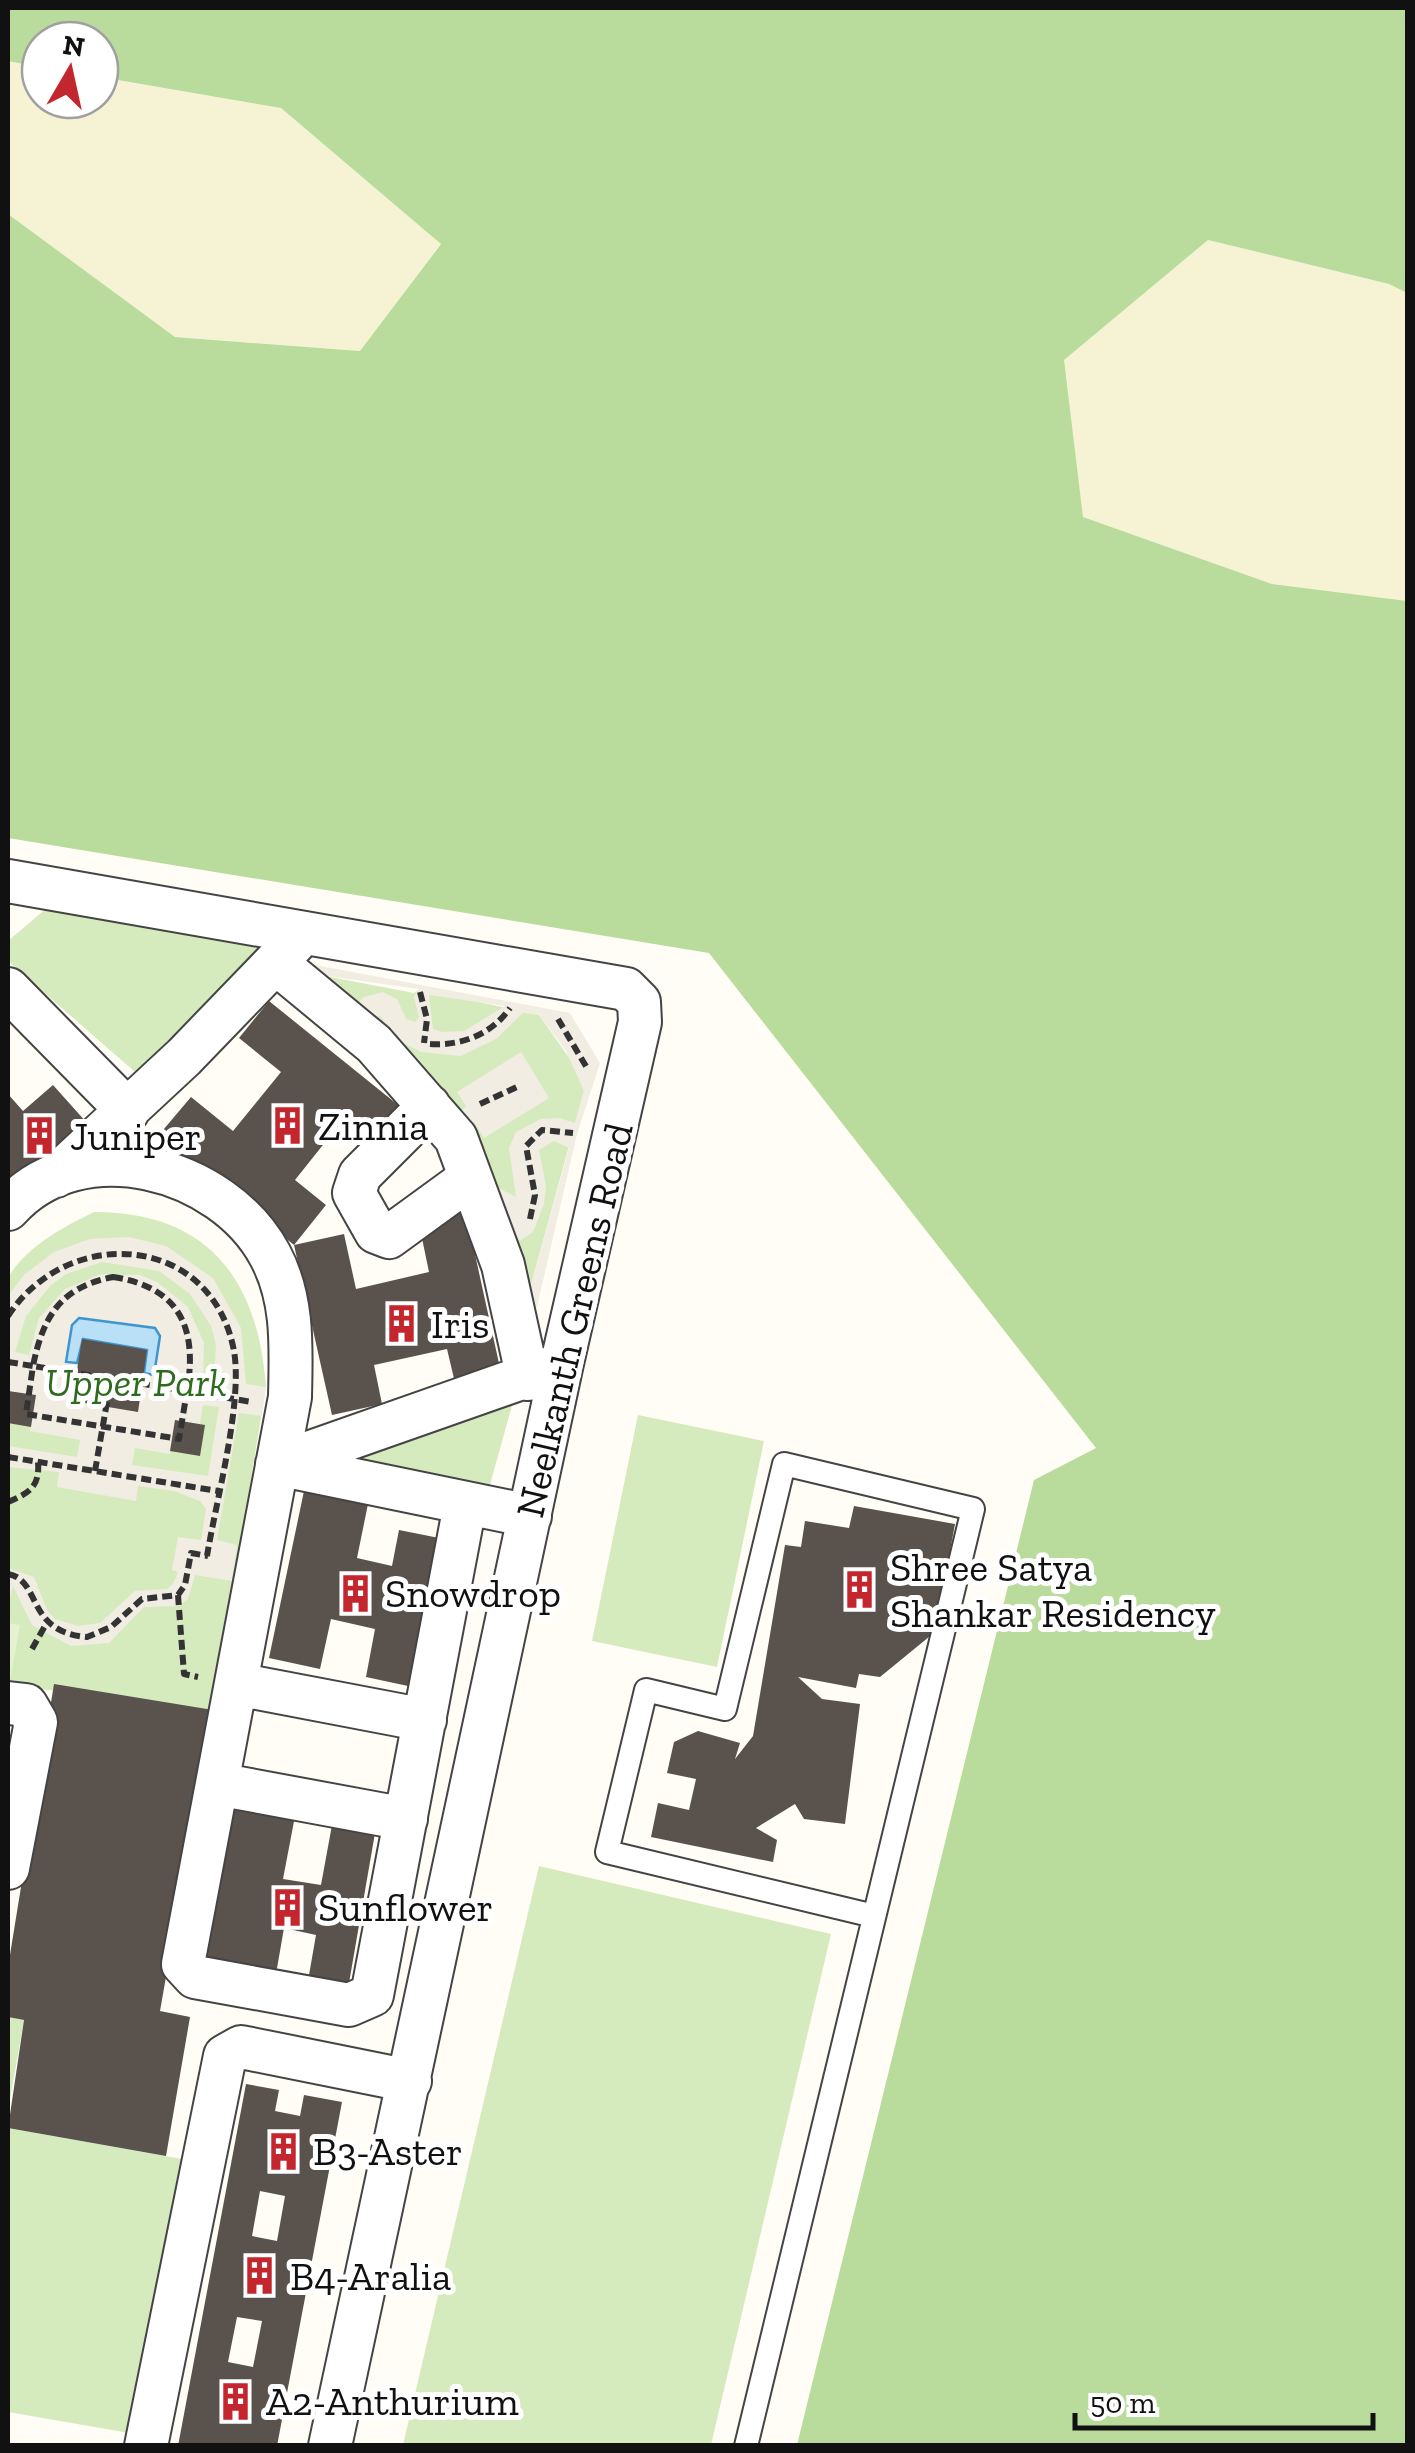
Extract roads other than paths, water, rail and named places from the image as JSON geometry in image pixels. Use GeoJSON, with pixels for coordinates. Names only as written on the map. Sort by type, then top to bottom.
{"type":"FeatureCollection","features":[{"type":"Feature","properties":{"kind":"street","name":"Neelkanth Greens Road"},"geometry":{"type":"LineString","coordinates":[[10,884],[289,949],[519,995],[626,989],[640,1002],[640,1022],[545,1371],[530,1516],[330,2446]]}},
{"type":"Feature","properties":{"kind":"street"},"geometry":{"type":"LineString","coordinates":[[53,1180],[128,1111],[289,949],[456,1138],[545,1371],[277,1464]]}},
{"type":"Feature","properties":{"kind":"street"},"geometry":{"type":"LineString","coordinates":[[8,989],[128,1111]]}},
{"type":"Feature","properties":{"kind":"street"},"geometry":{"type":"LineString","coordinates":[[428,1106],[360,1175],[354,1193],[376,1232],[390,1237],[473,1186]]}},
{"type":"Feature","properties":{"kind":"street"},"geometry":{"type":"LineString","coordinates":[[8,1209],[76,1170],[135,1166],[190,1180],[236,1211],[271,1255],[289,1308],[288,1407],[183,1964],[195,1977],[350,2005],[372,1995],[465,1505]]}},
{"type":"Feature","properties":{"kind":"street"},"geometry":{"type":"LineString","coordinates":[[277,1464],[530,1516]]}},
{"type":"Feature","properties":{"kind":"street"},"geometry":{"type":"LineString","coordinates":[[236,1684],[425,1720]]}},
{"type":"Feature","properties":{"kind":"street"},"geometry":{"type":"LineString","coordinates":[[8,1703],[26,1705],[36,1722],[8,1868]]}},
{"type":"Feature","properties":{"kind":"street"},"geometry":{"type":"LineString","coordinates":[[218,1784],[406,1819]]}},
{"type":"Feature","properties":{"kind":"street"},"geometry":{"type":"LineString","coordinates":[[146,2446],[225,2056],[242,2048],[410,2081]]}},
{"type":"Feature","properties":{"kind":"lane"},"geometry":{"type":"LineString","coordinates":[[746,2446],[973,1509],[784,1464],[725,1708],[646,1690],[607,1852],[874,1916]]}},
{"type":"Feature","properties":{"kind":"water"},"geometry":{"type":"Polygon","coordinates":[[[79,1318],[155,1328],[160,1336],[154,1375],[144,1373],[147,1350],[83,1339],[77,1363],[66,1362],[72,1325],[79,1318]]]}},
{"type":"Feature","properties":{"kind":"place","name":"Zinnia"},"geometry":{"type":"Point","coordinates":[288,1126]}},
{"type":"Feature","properties":{"kind":"place","name":"Juniper"},"geometry":{"type":"Point","coordinates":[40,1136]}},
{"type":"Feature","properties":{"kind":"place","name":"Iris"},"geometry":{"type":"Point","coordinates":[401,1324]}},
{"type":"Feature","properties":{"kind":"place","name":"Shree Satya Shankar Residency"},"geometry":{"type":"Point","coordinates":[860,1590]}},
{"type":"Feature","properties":{"kind":"place","name":"Snowdrop"},"geometry":{"type":"Point","coordinates":[355,1593]}},
{"type":"Feature","properties":{"kind":"place","name":"Sunflower"},"geometry":{"type":"Point","coordinates":[288,1907]}},
{"type":"Feature","properties":{"kind":"place","name":"B3-Aster"},"geometry":{"type":"Point","coordinates":[283,2151]}},
{"type":"Feature","properties":{"kind":"place","name":"B4-Aralia"},"geometry":{"type":"Point","coordinates":[260,2276]}},
{"type":"Feature","properties":{"kind":"place","name":"A2-Anthurium"},"geometry":{"type":"Point","coordinates":[236,2401]}},
{"type":"Feature","properties":{"kind":"park label","name":"Upper Park"},"geometry":{"type":"Point","coordinates":[136,1382]}}]}
